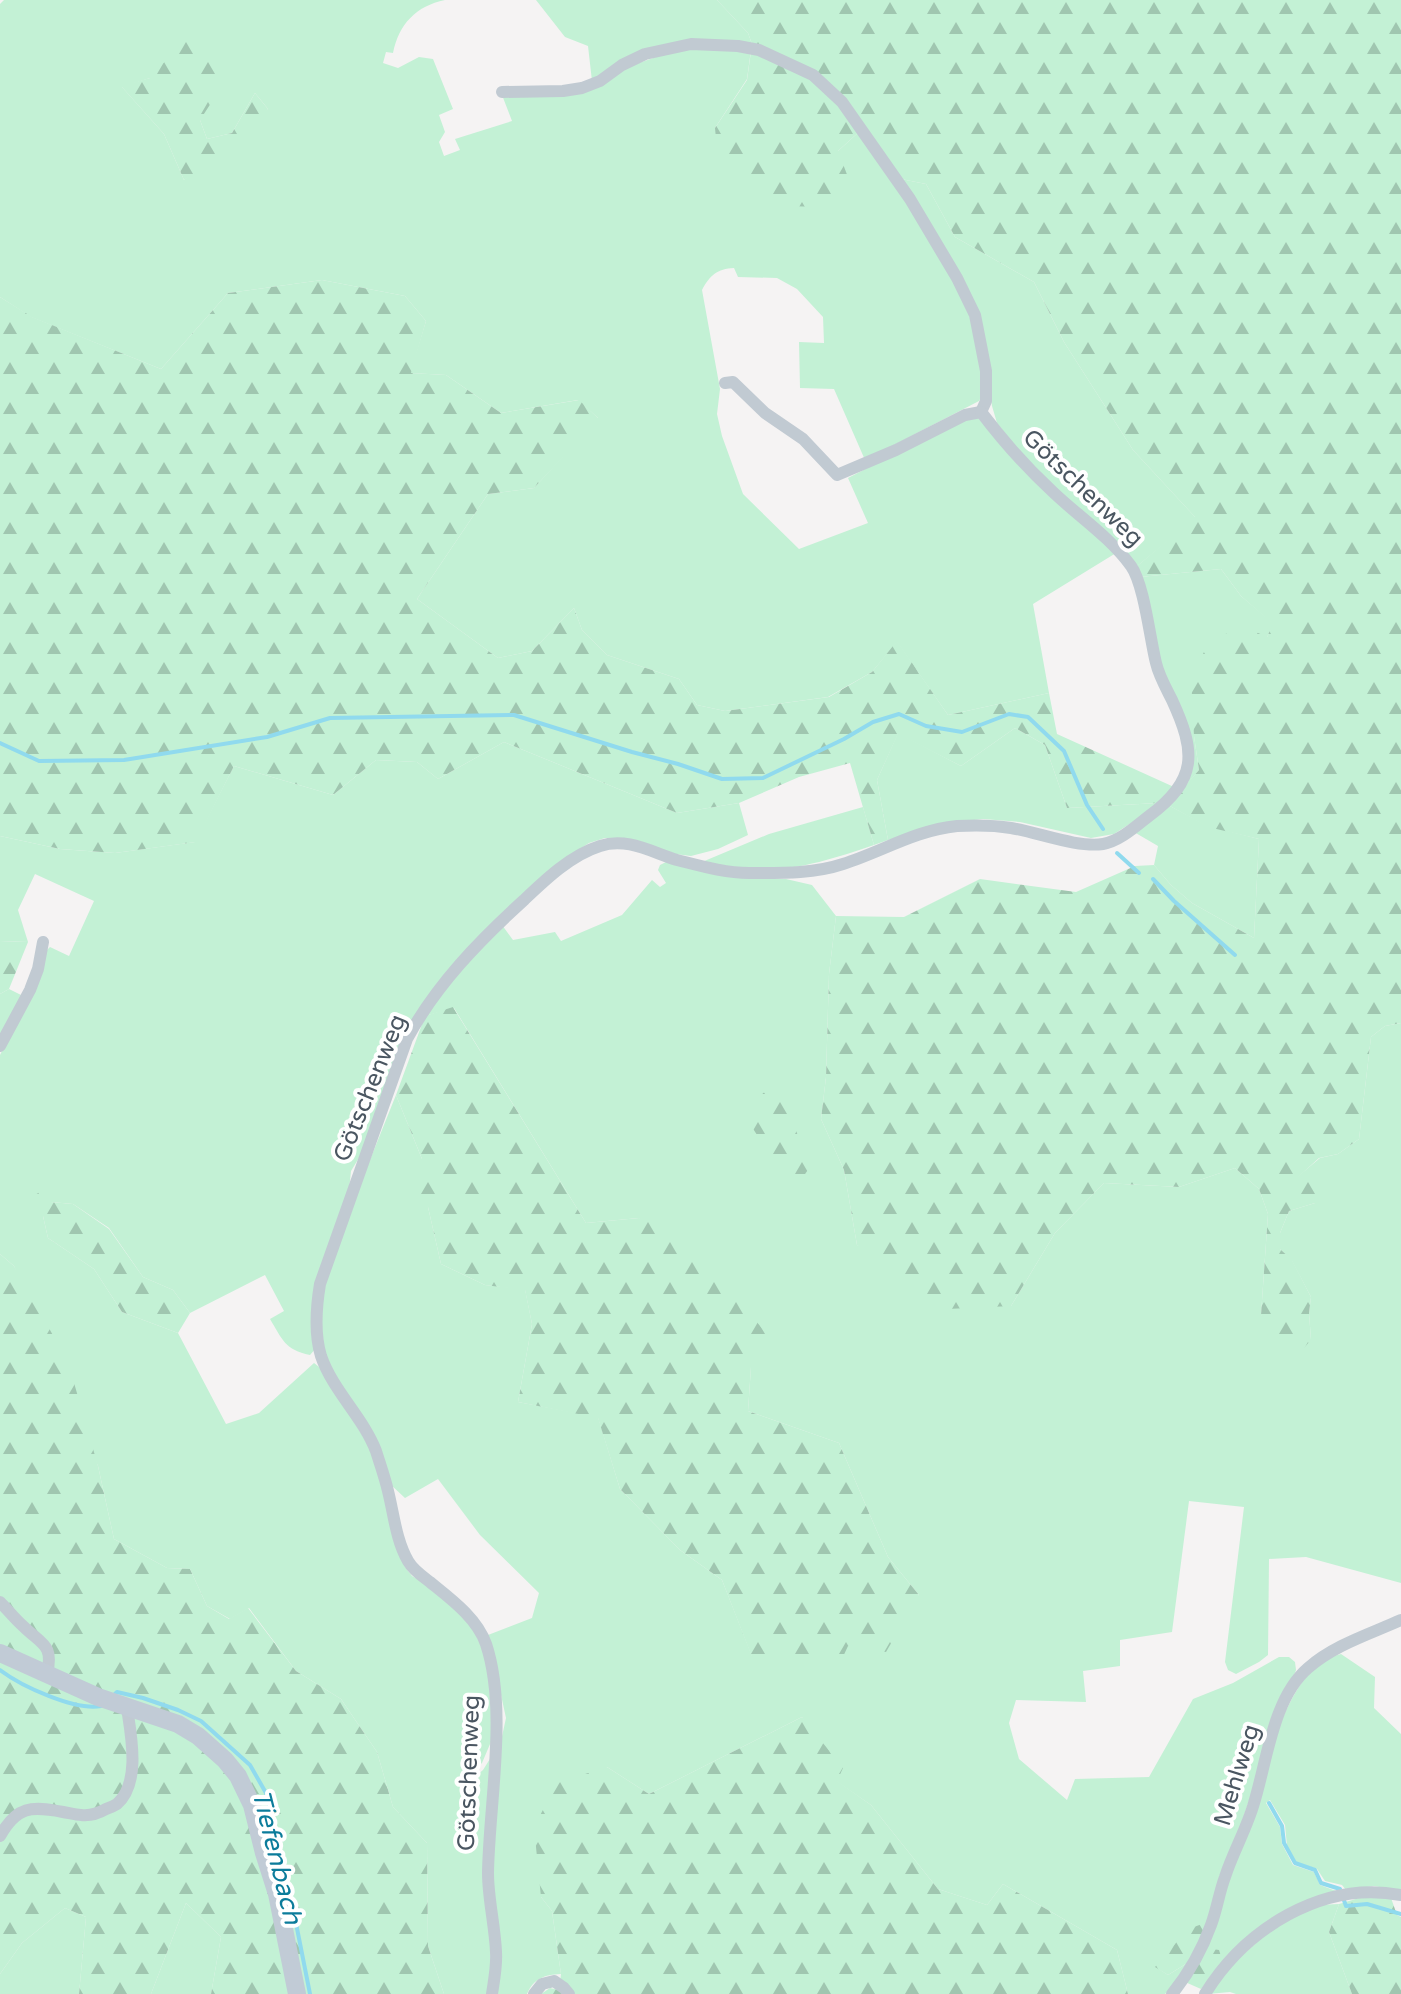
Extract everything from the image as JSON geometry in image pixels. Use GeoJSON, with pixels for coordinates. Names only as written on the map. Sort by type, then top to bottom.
{"type":"FeatureCollection","features":[{"type":"Feature","properties":{"kind":"street"},"geometry":{"type":"LineString","coordinates":[[502,92],[582,88],[645,54],[691,44],[759,50],[813,75],[842,102],[910,199],[975,315],[986,371],[986,401],[981,412],[965,415],[896,450],[837,475],[803,439],[765,413],[733,382],[725,383]]}},
{"type":"Feature","properties":{"kind":"street","name":"Götschenweg"},"geometry":{"type":"LineString","coordinates":[[492,1994],[497,1955],[488,1876],[496,1730],[495,1690],[489,1655],[473,1621],[408,1561],[395,1526],[375,1448],[321,1356],[316,1310],[320,1284],[407,1039],[417,1020],[468,954],[546,880],[597,846],[616,842],[642,847],[674,859],[732,873],[792,873],[838,866],[926,832],[951,827],[1012,828],[1064,841],[1101,845],[1123,835],[1174,794],[1183,782],[1188,767],[1188,742],[1157,667],[1134,569],[1013,453],[981,412]]}},
{"type":"Feature","properties":{"kind":"street"},"geometry":{"type":"LineString","coordinates":[[0,1046],[30,990],[43,942]]}},
{"type":"Feature","properties":{"kind":"street"},"geometry":{"type":"LineString","coordinates":[[0,1602],[43,1642],[50,1661],[47,1674]]}},
{"type":"Feature","properties":{"kind":"street","name":"Mehlweg"},"geometry":{"type":"LineString","coordinates":[[1172,1994],[1188,1973],[1212,1924],[1224,1878],[1253,1807],[1275,1725],[1296,1681],[1307,1669],[1340,1647],[1401,1620]]}},
{"type":"Feature","properties":{"kind":"street"},"geometry":{"type":"LineString","coordinates":[[0,1653],[98,1697],[178,1724],[209,1745],[238,1776],[252,1805],[277,1894],[297,1994]]}},
{"type":"Feature","properties":{"kind":"street"},"geometry":{"type":"LineString","coordinates":[[0,1836],[9,1820],[32,1808],[81,1815],[100,1812],[118,1803],[133,1772],[132,1744],[124,1707]]}},
{"type":"Feature","properties":{"kind":"street"},"geometry":{"type":"LineString","coordinates":[[1205,1994],[1215,1978],[1246,1944],[1274,1922],[1307,1904],[1352,1893],[1401,1895]]}},
{"type":"Feature","properties":{"kind":"street"},"geometry":{"type":"LineString","coordinates":[[534,1994],[542,1984],[554,1981],[569,1994]]}},
{"type":"Feature","properties":{"kind":"green space"},"geometry":{"type":"Polygon","coordinates":[[[4,0],[445,0],[425,7],[410,18],[400,33],[393,53],[386,52],[383,63],[398,68],[419,57],[433,59],[453,109],[439,115],[445,132],[439,142],[444,156],[460,150],[455,139],[512,121],[502,95],[544,96],[679,49],[751,50],[747,79],[715,128],[838,151],[860,131],[922,226],[967,306],[978,350],[983,395],[979,401],[865,460],[834,389],[800,388],[799,342],[824,343],[823,317],[797,289],[777,278],[738,277],[734,268],[719,271],[702,290],[720,389],[717,414],[743,494],[799,549],[868,523],[848,478],[975,415],[1116,553],[1033,604],[1049,693],[948,715],[897,642],[872,672],[828,697],[725,711],[697,705],[679,679],[607,655],[582,630],[574,608],[532,651],[498,658],[417,599],[488,494],[534,488],[598,418],[578,400],[501,413],[446,375],[410,373],[426,321],[405,296],[322,280],[228,293],[161,369],[31,317],[0,297],[0,4],[4,0]],[[150,78],[122,87],[164,134],[184,180],[268,109],[255,93],[232,133],[207,139],[200,120],[150,78]]]}},
{"type":"Feature","properties":{"kind":"green space"},"geometry":{"type":"Polygon","coordinates":[[[536,0],[717,0],[748,33],[752,44],[688,41],[592,81],[588,46],[565,37],[536,0]]]}},
{"type":"Feature","properties":{"kind":"green space"},"geometry":{"type":"Polygon","coordinates":[[[717,0],[1401,0],[1401,1023],[1385,1026],[1371,1037],[1359,1139],[1338,1154],[1319,1158],[1297,1178],[1313,1181],[1322,1188],[1315,1203],[1289,1211],[1280,1233],[1280,1249],[1292,1260],[1311,1297],[1311,1340],[1302,1350],[1278,1337],[1261,1315],[1268,1214],[1259,1189],[1235,1168],[1179,1187],[1104,1183],[1055,1233],[1011,1306],[947,1309],[857,1245],[844,1170],[821,1119],[826,1077],[829,974],[836,916],[904,917],[980,879],[1076,892],[1135,866],[1154,865],[1192,903],[1254,938],[1259,839],[1208,827],[1168,805],[1199,770],[1191,678],[1211,638],[1247,628],[1267,637],[1273,624],[1241,596],[1221,569],[1140,577],[1136,567],[1195,517],[1133,450],[1064,342],[1034,282],[955,237],[926,184],[901,179],[860,131],[838,151],[851,185],[820,207],[788,206],[718,160],[715,128],[747,80],[752,44],[748,33],[717,0]]]}},
{"type":"Feature","properties":{"kind":"green space"},"geometry":{"type":"Polygon","coordinates":[[[192,31],[224,83],[200,120],[207,139],[232,133],[255,93],[268,109],[249,138],[184,180],[164,134],[121,86],[150,78],[192,31]]]}},
{"type":"Feature","properties":{"kind":"green space"},"geometry":{"type":"Polygon","coordinates":[[[901,179],[926,184],[955,237],[1034,282],[1064,342],[1133,450],[1196,518],[1136,567],[1027,462],[997,423],[982,332],[901,179]]]}},
{"type":"Feature","properties":{"kind":"green space"},"geometry":{"type":"Polygon","coordinates":[[[322,280],[405,296],[426,321],[411,373],[446,375],[501,413],[579,400],[599,419],[534,488],[488,494],[417,599],[498,658],[532,651],[574,608],[582,630],[607,655],[679,679],[697,705],[725,711],[829,697],[872,672],[897,641],[948,715],[1049,693],[1057,734],[1174,787],[1158,803],[1067,808],[1045,745],[1015,728],[961,766],[898,734],[877,780],[888,840],[874,845],[850,763],[799,777],[739,803],[677,813],[504,742],[438,779],[417,762],[376,760],[333,795],[234,766],[196,842],[115,853],[60,849],[0,836],[0,297],[32,317],[161,369],[228,293],[322,280]]]}},
{"type":"Feature","properties":{"kind":"green space"},"geometry":{"type":"Polygon","coordinates":[[[1221,569],[1241,596],[1274,624],[1194,736],[1199,770],[1188,783],[1193,760],[1163,670],[1140,577],[1221,569]]]}},
{"type":"Feature","properties":{"kind":"green space"},"geometry":{"type":"Polygon","coordinates":[[[1015,728],[1045,745],[1067,808],[1158,803],[1114,834],[1091,838],[1020,822],[983,819],[947,823],[888,840],[877,780],[898,733],[961,766],[1015,728]]]}},
{"type":"Feature","properties":{"kind":"green space"},"geometry":{"type":"Polygon","coordinates":[[[504,742],[677,813],[739,803],[748,835],[718,849],[691,856],[625,839],[605,838],[589,843],[559,863],[418,1014],[365,1148],[351,1171],[349,1191],[318,1277],[316,1348],[310,1355],[290,1347],[270,1319],[284,1311],[265,1275],[190,1313],[173,1290],[143,1277],[109,1228],[73,1204],[51,1202],[43,1216],[48,1238],[94,1269],[122,1312],[178,1333],[226,1424],[259,1413],[314,1363],[323,1370],[374,1455],[405,1567],[469,1621],[487,1658],[493,1737],[482,1763],[475,1769],[477,1775],[493,1754],[489,1994],[444,1994],[428,1946],[427,1843],[393,1807],[377,1752],[341,1699],[296,1671],[249,1608],[230,1619],[207,1606],[190,1569],[167,1568],[114,1539],[98,1466],[14,1266],[0,1254],[0,1055],[41,973],[46,951],[50,947],[69,956],[94,901],[35,874],[18,910],[28,942],[0,941],[0,836],[60,849],[115,853],[195,842],[234,766],[333,795],[376,760],[417,762],[438,779],[504,742]]]}},
{"type":"Feature","properties":{"kind":"green space"},"geometry":{"type":"Polygon","coordinates":[[[1168,805],[1208,826],[1259,839],[1254,938],[1192,903],[1154,865],[1158,846],[1134,832],[1168,805]]]}},
{"type":"Feature","properties":{"kind":"green space"},"geometry":{"type":"Polygon","coordinates":[[[863,807],[874,845],[822,861],[769,870],[733,869],[702,862],[769,834],[863,807]]]}},
{"type":"Feature","properties":{"kind":"green space"},"geometry":{"type":"Polygon","coordinates":[[[670,860],[714,873],[754,879],[786,879],[812,885],[836,916],[829,974],[826,1077],[821,1119],[844,1170],[857,1245],[1011,1306],[1055,1233],[1104,1183],[1179,1187],[1235,1168],[1259,1189],[1268,1214],[1261,1315],[1311,1340],[1311,1297],[1292,1261],[1280,1249],[1280,1233],[1289,1211],[1315,1203],[1296,1178],[1320,1158],[1338,1154],[1359,1139],[1371,1037],[1385,1026],[1401,1023],[1401,1583],[1306,1557],[1269,1559],[1268,1655],[1236,1674],[1228,1670],[1225,1662],[1244,1507],[1189,1501],[1172,1632],[1120,1640],[1120,1666],[1083,1671],[1086,1702],[1016,1700],[1009,1723],[1019,1759],[1067,1800],[1075,1779],[1149,1777],[1193,1699],[1233,1683],[1279,1657],[1289,1657],[1295,1662],[1296,1670],[1208,1922],[1156,1967],[1168,1975],[1189,1962],[1165,1994],[1128,1994],[1117,1950],[1003,1884],[987,1905],[938,1889],[871,1805],[836,1781],[802,1717],[649,1794],[607,1767],[541,1897],[552,1911],[561,1974],[540,1978],[527,1994],[496,1994],[492,1886],[501,1741],[506,1718],[488,1635],[532,1618],[539,1593],[480,1535],[438,1479],[405,1498],[390,1484],[322,1346],[321,1298],[339,1237],[396,1095],[422,1159],[428,1207],[441,1264],[485,1285],[525,1289],[532,1324],[518,1402],[598,1417],[620,1489],[680,1550],[722,1580],[752,1656],[847,1646],[919,1595],[888,1557],[839,1443],[748,1411],[751,1367],[639,1218],[586,1223],[454,1008],[425,1016],[502,925],[513,940],[555,932],[561,941],[622,915],[652,880],[660,887],[666,883],[658,870],[660,865],[670,860]]]}},
{"type":"Feature","properties":{"kind":"green space"},"geometry":{"type":"Polygon","coordinates":[[[0,941],[28,942],[9,989],[0,994],[0,941]]]}},
{"type":"Feature","properties":{"kind":"green space"},"geometry":{"type":"Polygon","coordinates":[[[9,989],[23,996],[0,1040],[0,994],[9,989]]]}},
{"type":"Feature","properties":{"kind":"green space"},"geometry":{"type":"Polygon","coordinates":[[[453,1007],[586,1223],[639,1218],[689,1236],[771,1340],[751,1367],[748,1411],[839,1443],[888,1557],[919,1595],[886,1652],[848,1646],[841,1661],[752,1657],[722,1580],[680,1550],[620,1489],[598,1418],[518,1402],[532,1324],[525,1290],[485,1285],[441,1264],[428,1207],[405,1194],[422,1159],[396,1095],[425,1016],[453,1007]]]}},
{"type":"Feature","properties":{"kind":"green space"},"geometry":{"type":"Polygon","coordinates":[[[773,1090],[785,1102],[810,1167],[793,1191],[750,1124],[763,1093],[773,1090]]]}},
{"type":"Feature","properties":{"kind":"green space"},"geometry":{"type":"Polygon","coordinates":[[[40,1192],[51,1202],[73,1204],[109,1229],[143,1277],[173,1290],[190,1313],[178,1333],[122,1312],[94,1269],[48,1238],[43,1216],[28,1199],[40,1192]]]}},
{"type":"Feature","properties":{"kind":"green space"},"geometry":{"type":"Polygon","coordinates":[[[0,1254],[14,1266],[68,1362],[98,1466],[114,1539],[167,1568],[190,1569],[207,1606],[229,1619],[248,1608],[296,1671],[341,1699],[377,1752],[393,1807],[427,1843],[428,1946],[444,1994],[211,1994],[221,1937],[186,1903],[151,1994],[79,1994],[86,1917],[65,1908],[22,1943],[0,1974],[0,1254]]]}},
{"type":"Feature","properties":{"kind":"green space"},"geometry":{"type":"Polygon","coordinates":[[[1341,1654],[1375,1677],[1374,1708],[1401,1734],[1401,1891],[1374,1886],[1346,1890],[1342,1885],[1325,1881],[1317,1869],[1296,1862],[1287,1846],[1285,1825],[1270,1800],[1266,1803],[1280,1827],[1282,1844],[1293,1865],[1314,1872],[1320,1885],[1336,1891],[1223,1963],[1206,1948],[1280,1724],[1303,1681],[1319,1664],[1341,1654]]]}},
{"type":"Feature","properties":{"kind":"green space"},"geometry":{"type":"Polygon","coordinates":[[[802,1717],[843,1768],[837,1781],[871,1805],[938,1889],[987,1905],[1003,1884],[1117,1950],[1128,1994],[541,1994],[550,1988],[559,1990],[561,1974],[552,1911],[541,1897],[534,1827],[557,1783],[607,1767],[649,1794],[802,1717]]]}},
{"type":"Feature","properties":{"kind":"green space"},"geometry":{"type":"Polygon","coordinates":[[[1359,1898],[1391,1898],[1397,1915],[1401,1917],[1401,1994],[1352,1994],[1329,1932],[1339,1904],[1359,1898]]]}},
{"type":"Feature","properties":{"kind":"green space"},"geometry":{"type":"Polygon","coordinates":[[[186,1903],[221,1937],[211,1994],[151,1994],[186,1903]]]}},
{"type":"Feature","properties":{"kind":"green space"},"geometry":{"type":"Polygon","coordinates":[[[1339,1904],[1329,1932],[1352,1994],[1208,1994],[1231,1965],[1277,1925],[1318,1905],[1339,1904]]]}},
{"type":"Feature","properties":{"kind":"green space"},"geometry":{"type":"Polygon","coordinates":[[[65,1908],[86,1917],[79,1994],[0,1994],[0,1974],[22,1943],[65,1908]]]}},
{"type":"Feature","properties":{"kind":"green space"},"geometry":{"type":"Polygon","coordinates":[[[1208,1922],[1189,1962],[1168,1975],[1155,1967],[1188,1929],[1208,1922]]]}},
{"type":"Feature","properties":{"kind":"green space"},"geometry":{"type":"Polygon","coordinates":[[[1206,1948],[1219,1950],[1223,1963],[1201,1989],[1185,1982],[1206,1948]]]}},
{"type":"Feature","properties":{"kind":"waterway"},"geometry":{"type":"LineString","coordinates":[[0,743],[39,761],[124,760],[267,737],[330,718],[514,715],[722,779],[763,778],[873,722],[899,714],[926,726],[962,732],[1009,714],[1028,717],[1064,751],[1087,805],[1103,829]]}},
{"type":"Feature","properties":{"kind":"waterway"},"geometry":{"type":"LineString","coordinates":[[1117,853],[1139,873]]}},
{"type":"Feature","properties":{"kind":"waterway"},"geometry":{"type":"LineString","coordinates":[[1153,879],[1235,955]]}},
{"type":"Feature","properties":{"kind":"waterway","name":"Tiefenbach"},"geometry":{"type":"LineString","coordinates":[[0,1670],[63,1701],[90,1707],[101,1706]]}},
{"type":"Feature","properties":{"kind":"waterway","name":"Tiefenbach"},"geometry":{"type":"LineString","coordinates":[[114,1695],[117,1692],[143,1698],[201,1721],[250,1765],[266,1793],[310,1994]]}},
{"type":"Feature","properties":{"kind":"waterway"},"geometry":{"type":"LineString","coordinates":[[1269,1803],[1282,1826],[1284,1843],[1295,1863],[1315,1870],[1321,1883],[1340,1889],[1346,1906],[1367,1904],[1401,1914]]}}]}
